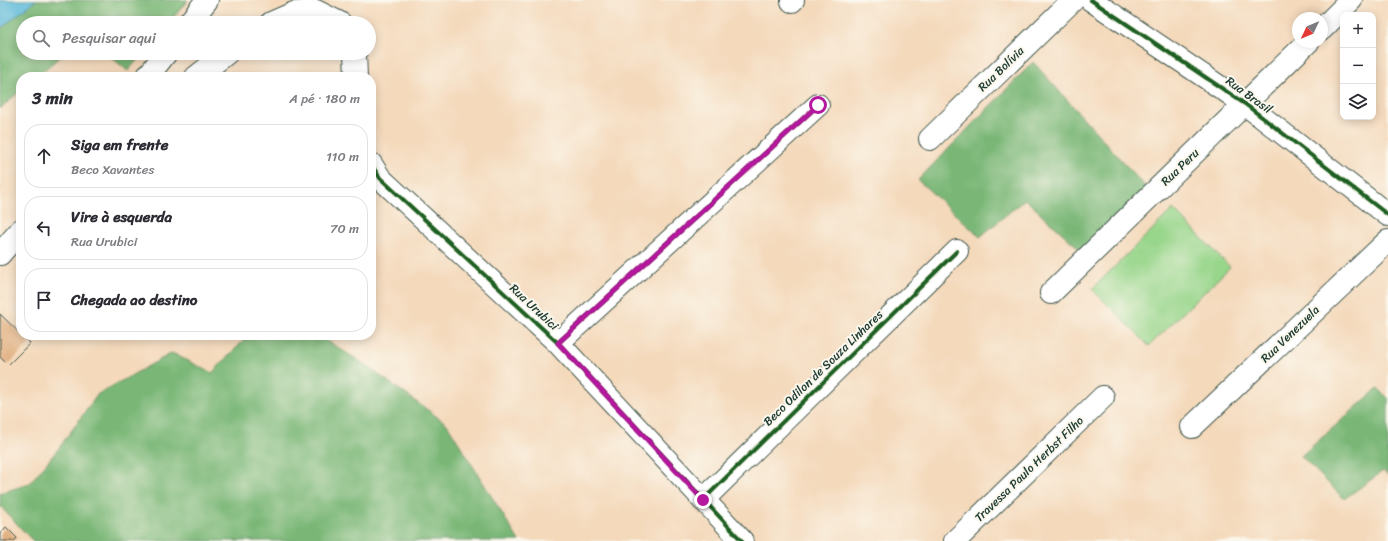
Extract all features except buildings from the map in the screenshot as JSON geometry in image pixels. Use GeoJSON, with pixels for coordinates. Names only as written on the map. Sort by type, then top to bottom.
{"type":"FeatureCollection","features":[{"type":"Feature","properties":{"kind":"street"},"geometry":{"type":"LineString","coordinates":[[194,16],[207,0]]}},
{"type":"Feature","properties":{"kind":"street","name":"Rua Bolívia"},"geometry":{"type":"LineString","coordinates":[[930,139],[1073,0]]}},
{"type":"Feature","properties":{"kind":"street","name":"Rua Brasil"},"geometry":{"type":"LineString","coordinates":[[1092,0],[1246,104],[1388,214]]}},
{"type":"Feature","properties":{"kind":"street"},"geometry":{"type":"LineString","coordinates":[[1328,23],[1351,0]]}},
{"type":"Feature","properties":{"kind":"street"},"geometry":{"type":"LineString","coordinates":[[287,16],[294,13],[316,11],[326,16]]}},
{"type":"Feature","properties":{"kind":"street","name":"Rua Peru"},"geometry":{"type":"LineString","coordinates":[[1051,293],[1302,48]]}},
{"type":"Feature","properties":{"kind":"street"},"geometry":{"type":"LineString","coordinates":[[151,72],[160,60]]}},
{"type":"Feature","properties":{"kind":"street"},"geometry":{"type":"LineString","coordinates":[[202,72],[218,60]]}},
{"type":"Feature","properties":{"kind":"street"},"geometry":{"type":"LineString","coordinates":[[355,60],[356,72]]}},
{"type":"Feature","properties":{"kind":"street"},"geometry":{"type":"LineString","coordinates":[[558,343],[818,105]]}},
{"type":"Feature","properties":{"kind":"street","name":"Rua Urubici"},"geometry":{"type":"LineString","coordinates":[[376,172],[380,178],[558,343],[742,541]]}},
{"type":"Feature","properties":{"kind":"street"},"geometry":{"type":"LineString","coordinates":[[0,254],[16,236]]}},
{"type":"Feature","properties":{"kind":"street","name":"Rua Venezuela"},"geometry":{"type":"LineString","coordinates":[[1192,427],[1388,241]]}},
{"type":"Feature","properties":{"kind":"street","name":"Beco Odilon de Souza Linhares"},"geometry":{"type":"LineString","coordinates":[[703,500],[957,251]]}},
{"type":"Feature","properties":{"kind":"street","name":"Travessa Paulo Herbst Filho"},"geometry":{"type":"LineString","coordinates":[[955,541],[1103,397]]}},
{"type":"Feature","properties":{"kind":"green space"},"geometry":{"type":"Polygon","coordinates":[[[36,0],[188,0],[175,16],[16,16],[36,0]]]}},
{"type":"Feature","properties":{"kind":"green space"},"geometry":{"type":"Polygon","coordinates":[[[16,16],[16,60],[56,60],[42,72],[16,72],[16,95],[0,109],[0,29],[16,16]]]}},
{"type":"Feature","properties":{"kind":"green space"},"geometry":{"type":"Polygon","coordinates":[[[115,60],[137,60],[128,71],[115,60]]]}},
{"type":"Feature","properties":{"kind":"green space"},"geometry":{"type":"Polygon","coordinates":[[[1033,62],[1148,190],[1086,255],[1025,199],[980,237],[918,180],[1033,62]]]}},
{"type":"Feature","properties":{"kind":"green space"},"geometry":{"type":"Polygon","coordinates":[[[1173,209],[1230,267],[1149,346],[1092,289],[1173,209]]]}},
{"type":"Feature","properties":{"kind":"green space"},"geometry":{"type":"Polygon","coordinates":[[[244,340],[326,340],[361,362],[447,424],[519,541],[33,541],[0,506],[0,493],[29,484],[59,448],[98,394],[172,353],[212,373],[244,340]]]}},
{"type":"Feature","properties":{"kind":"green space"},"geometry":{"type":"Polygon","coordinates":[[[1378,388],[1388,398],[1388,475],[1383,471],[1344,499],[1301,456],[1378,388]]]}},
{"type":"Feature","properties":{"kind":"water"},"geometry":{"type":"Polygon","coordinates":[[[0,0],[36,0],[16,16],[0,29],[0,0]]]}},
{"type":"Feature","properties":{"kind":"cycle path"},"geometry":{"type":"LineString","coordinates":[[1091,0],[1245,104],[1388,215]]}},
{"type":"Feature","properties":{"kind":"cycle path"},"geometry":{"type":"LineString","coordinates":[[558,343],[818,105]]}},
{"type":"Feature","properties":{"kind":"cycle path"},"geometry":{"type":"LineString","coordinates":[[376,172],[380,178],[558,343],[742,541]]}},
{"type":"Feature","properties":{"kind":"cycle path"},"geometry":{"type":"LineString","coordinates":[[703,500],[957,251]]}},
{"type":"Feature","properties":{"kind":"route"},"geometry":{"type":"LineString","coordinates":[[703,500],[558,343],[818,105]]}}]}
